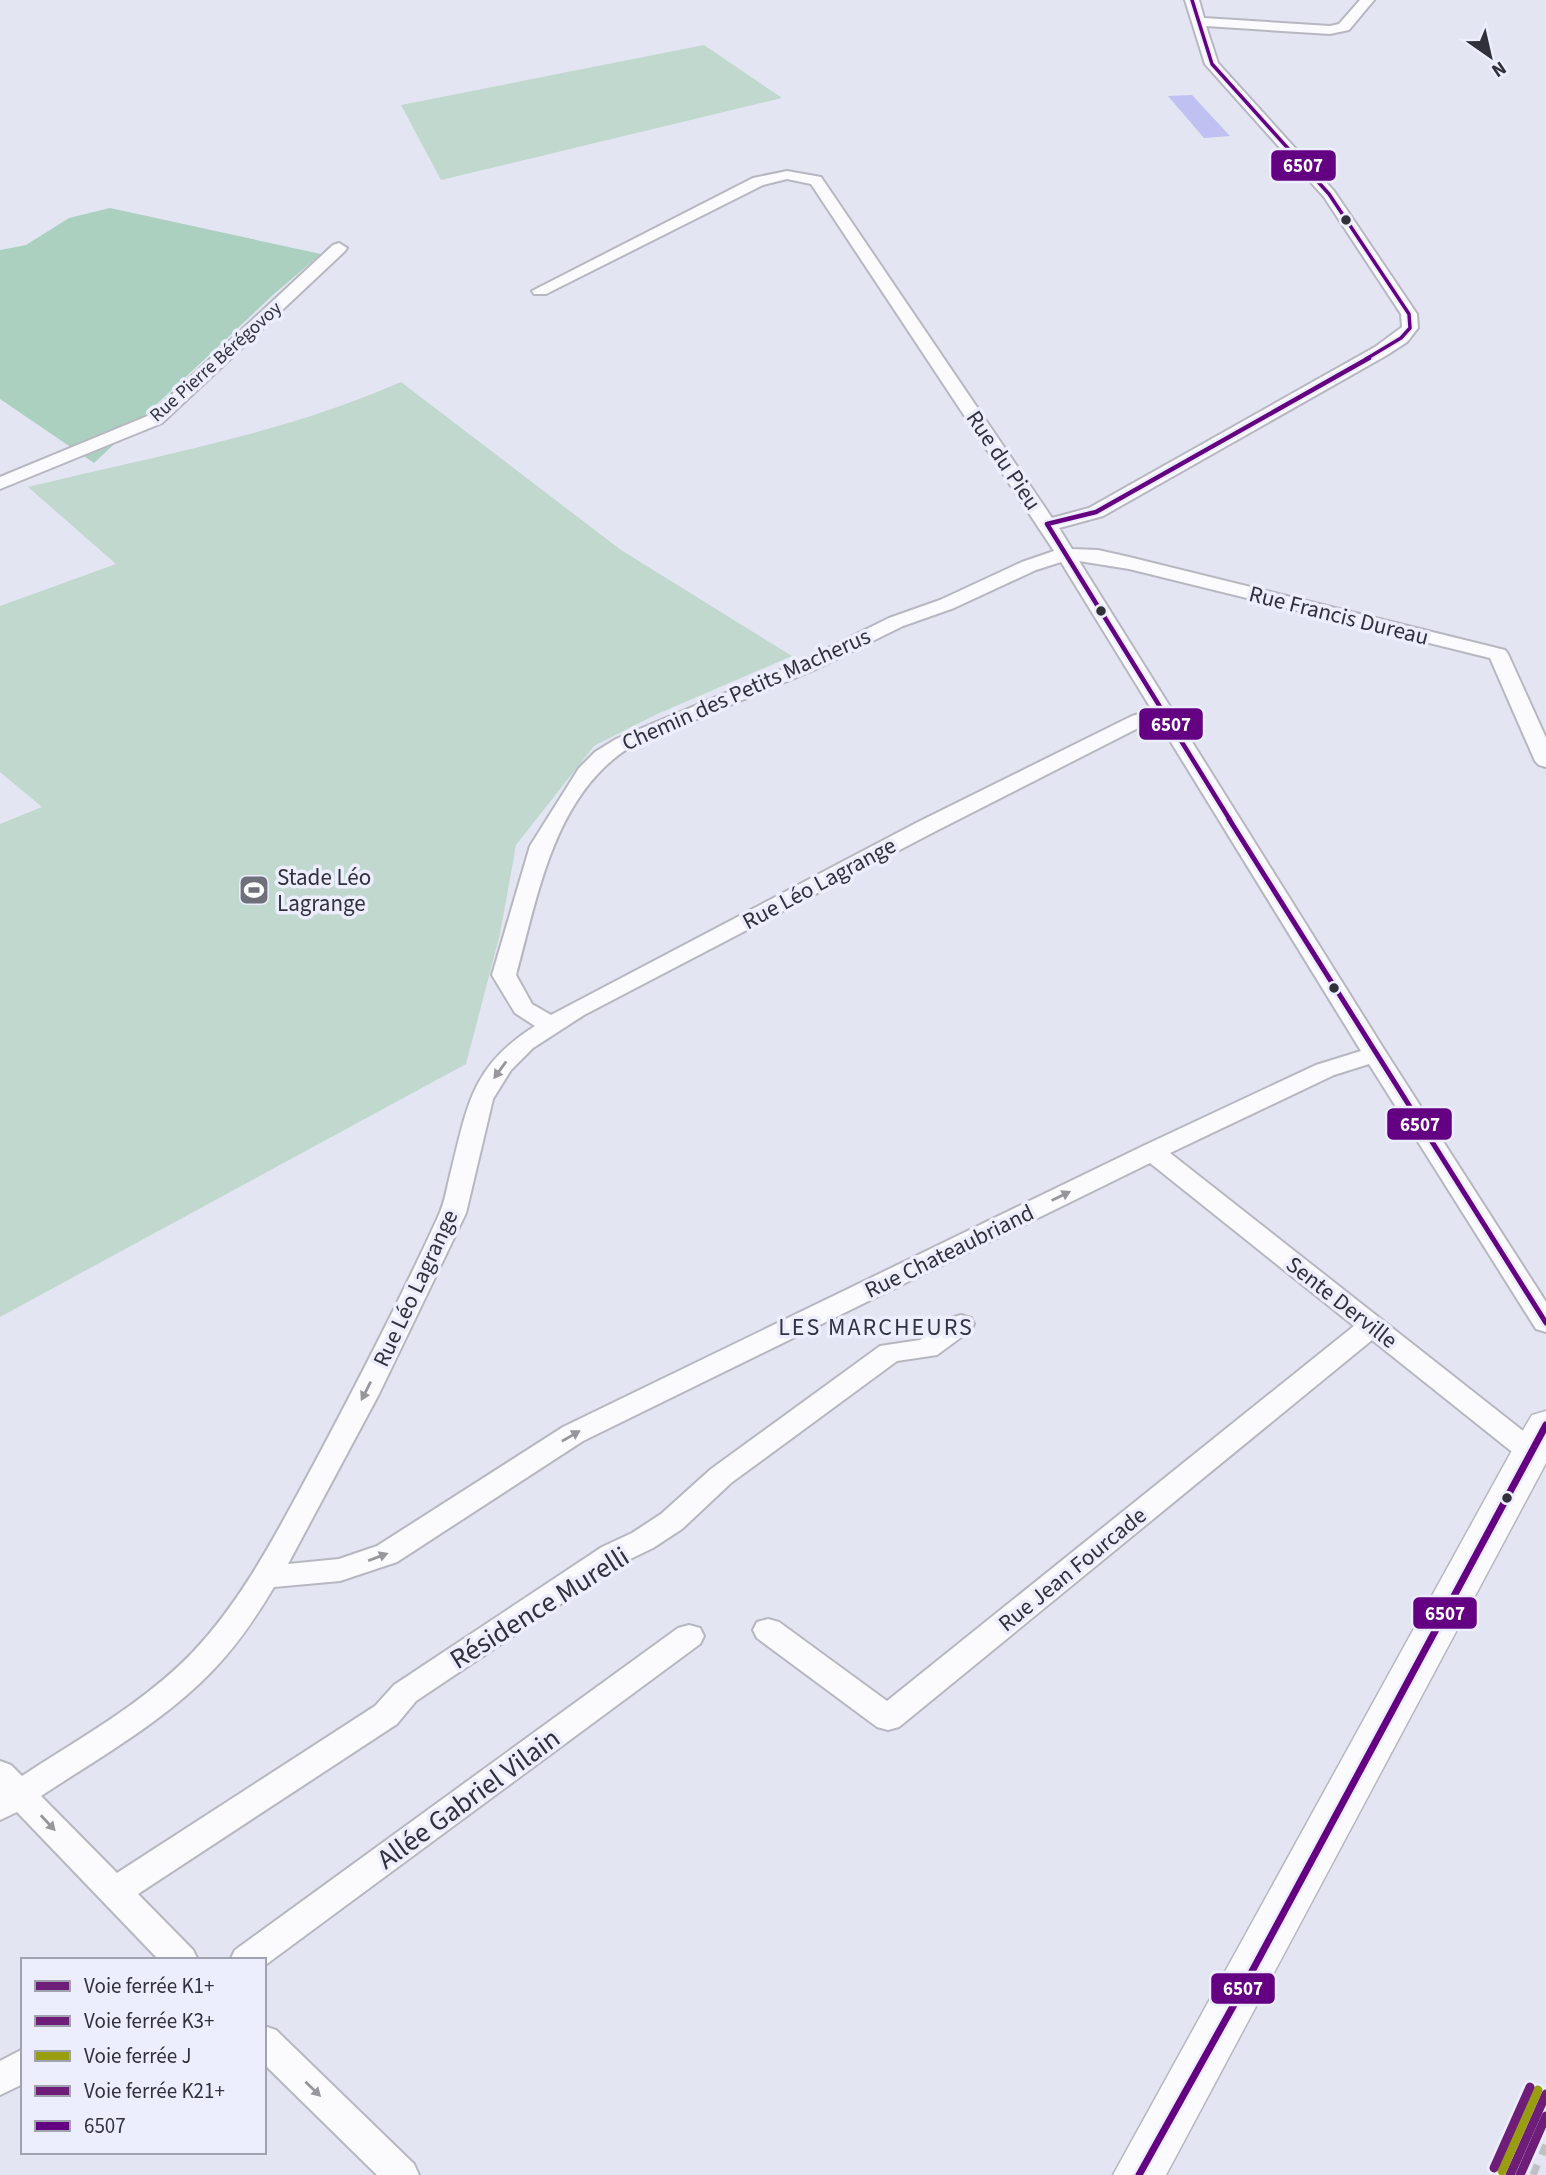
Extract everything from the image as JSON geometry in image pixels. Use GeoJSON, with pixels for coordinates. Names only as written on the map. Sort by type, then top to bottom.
{"type":"FeatureCollection","features":[{"type":"Feature","properties":{"kind":"main road"},"geometry":{"type":"LineString","coordinates":[[1139,2175],[1236,2001],[1538,1439]]}},
{"type":"Feature","properties":{"kind":"street"},"geometry":{"type":"LineString","coordinates":[[1047,524],[1096,512],[1381,351],[1401,338],[1410,328],[1409,314],[1329,194],[1212,64],[1192,0]]}},
{"type":"Feature","properties":{"kind":"street"},"geometry":{"type":"LineString","coordinates":[[1198,22],[1330,30],[1344,27],[1367,0]]}},
{"type":"Feature","properties":{"kind":"street","name":"Rue du Pieu"},"geometry":{"type":"LineString","coordinates":[[540,291],[758,181],[788,175],[817,180],[1047,524],[1375,1054],[1546,1323]]}},
{"type":"Feature","properties":{"kind":"street","name":"Rue Pierre Bérégovoy"},"geometry":{"type":"LineString","coordinates":[[0,484],[156,419],[339,248]]}},
{"type":"Feature","properties":{"kind":"street","name":"Rue Francis Dureau"},"geometry":{"type":"LineString","coordinates":[[1065,554],[1119,561],[1498,654],[1546,761]]}},
{"type":"Feature","properties":{"kind":"street","name":"Chemin des Petits Macherus"},"geometry":{"type":"LineString","coordinates":[[550,1025],[523,1007],[504,975],[541,846],[572,792],[602,756],[623,743],[770,681],[908,617],[947,604],[1029,566],[1065,554]]}},
{"type":"Feature","properties":{"kind":"street","name":"Rue Léo Lagrange"},"geometry":{"type":"LineString","coordinates":[[7,1792],[149,1708],[202,1662],[240,1618],[288,1539],[365,1394],[453,1213],[481,1099],[501,1066],[525,1043],[550,1025],[926,827],[1139,720],[1163,713]]}},
{"type":"Feature","properties":{"kind":"street","name":"Rue Chateaubriand"},"geometry":{"type":"LineString","coordinates":[[266,1577],[340,1570],[387,1554],[573,1434],[1325,1070],[1375,1054]]}},
{"type":"Feature","properties":{"kind":"street","name":"Sente Derville"},"geometry":{"type":"LineString","coordinates":[[1152,1152],[1372,1326],[1538,1439]]}},
{"type":"Feature","properties":{"kind":"street","name":"Résidence Murelli"},"geometry":{"type":"LineString","coordinates":[[113,1893],[386,1714],[405,1693],[612,1555],[639,1545],[701,1499],[721,1476],[890,1353],[927,1348],[961,1324]]}},
{"type":"Feature","properties":{"kind":"street","name":"Rue Jean Fourcade"},"geometry":{"type":"LineString","coordinates":[[768,1630],[888,1718],[1372,1326]]}},
{"type":"Feature","properties":{"kind":"street","name":"Allée Gabriel Vilain"},"geometry":{"type":"LineString","coordinates":[[250,1958],[689,1636]]}},
{"type":"Feature","properties":{"kind":"street"},"geometry":{"type":"LineString","coordinates":[[7,1792],[113,1893],[176,1958]]}},
{"type":"Feature","properties":{"kind":"street"},"geometry":{"type":"LineString","coordinates":[[266,2043],[401,2175]]}},
{"type":"Feature","properties":{"kind":"street"},"geometry":{"type":"LineString","coordinates":[[0,2080],[21,2065]]}},
{"type":"Feature","properties":{"kind":"green space"},"geometry":{"type":"Polygon","coordinates":[[[704,45],[782,98],[441,180],[401,105],[704,45]]]}},
{"type":"Feature","properties":{"kind":"green space"},"geometry":{"type":"Polygon","coordinates":[[[110,208],[321,254],[274,294],[94,463],[0,399],[0,250],[26,245],[69,218],[110,208]]]}},
{"type":"Feature","properties":{"kind":"green space","name":"Stade Léo Lagrange"},"geometry":{"type":"Polygon","coordinates":[[[401,382],[621,550],[792,656],[655,715],[594,746],[516,845],[500,934],[466,1064],[0,1317],[0,824],[42,807],[0,772],[0,606],[116,564],[28,487],[264,430],[311,416],[401,382]]]}},
{"type":"Feature","properties":{"kind":"water"},"geometry":{"type":"Polygon","coordinates":[[[1192,95],[1230,136],[1204,138],[1168,96],[1192,95]]]}},
{"type":"Feature","properties":{"kind":"railway"},"geometry":{"type":"LineString","coordinates":[[1533,2175],[1546,2145]]}},
{"type":"Feature","properties":{"kind":"rail line","name":"K21+"},"geometry":{"type":"LineString","coordinates":[[1494,2168],[1530,2087]]}},
{"type":"Feature","properties":{"kind":"rail line","name":"J"},"geometry":{"type":"LineString","coordinates":[[1502,2171],[1538,2090]]}},
{"type":"Feature","properties":{"kind":"rail line","name":"K1+"},"geometry":{"type":"LineString","coordinates":[[1510,2175],[1546,2094]]}},
{"type":"Feature","properties":{"kind":"rail line","name":"K3+"},"geometry":{"type":"LineString","coordinates":[[1520,2175],[1546,2116]]}},
{"type":"Feature","properties":{"kind":"transit line","name":"6507"},"geometry":{"type":"LineString","coordinates":[[1047,524],[1096,512],[1381,351],[1401,338],[1410,328],[1409,314],[1329,194],[1212,64],[1192,0]]}},
{"type":"Feature","properties":{"kind":"transit line","name":"6507"},"geometry":{"type":"LineString","coordinates":[[1047,524],[1375,1054],[1546,1323]]}},
{"type":"Feature","properties":{"kind":"transit line","name":"6507"},"geometry":{"type":"LineString","coordinates":[[1139,2175],[1236,2001],[1546,1425]]}},
{"type":"Feature","properties":{"kind":"place","name":"Stade Léo Lagrange"},"geometry":{"type":"Point","coordinates":[254,890]}},
{"type":"Feature","properties":{"kind":"district","name":"LES MARCHEURS"},"geometry":{"type":"Point","coordinates":[876,1327]}}]}
